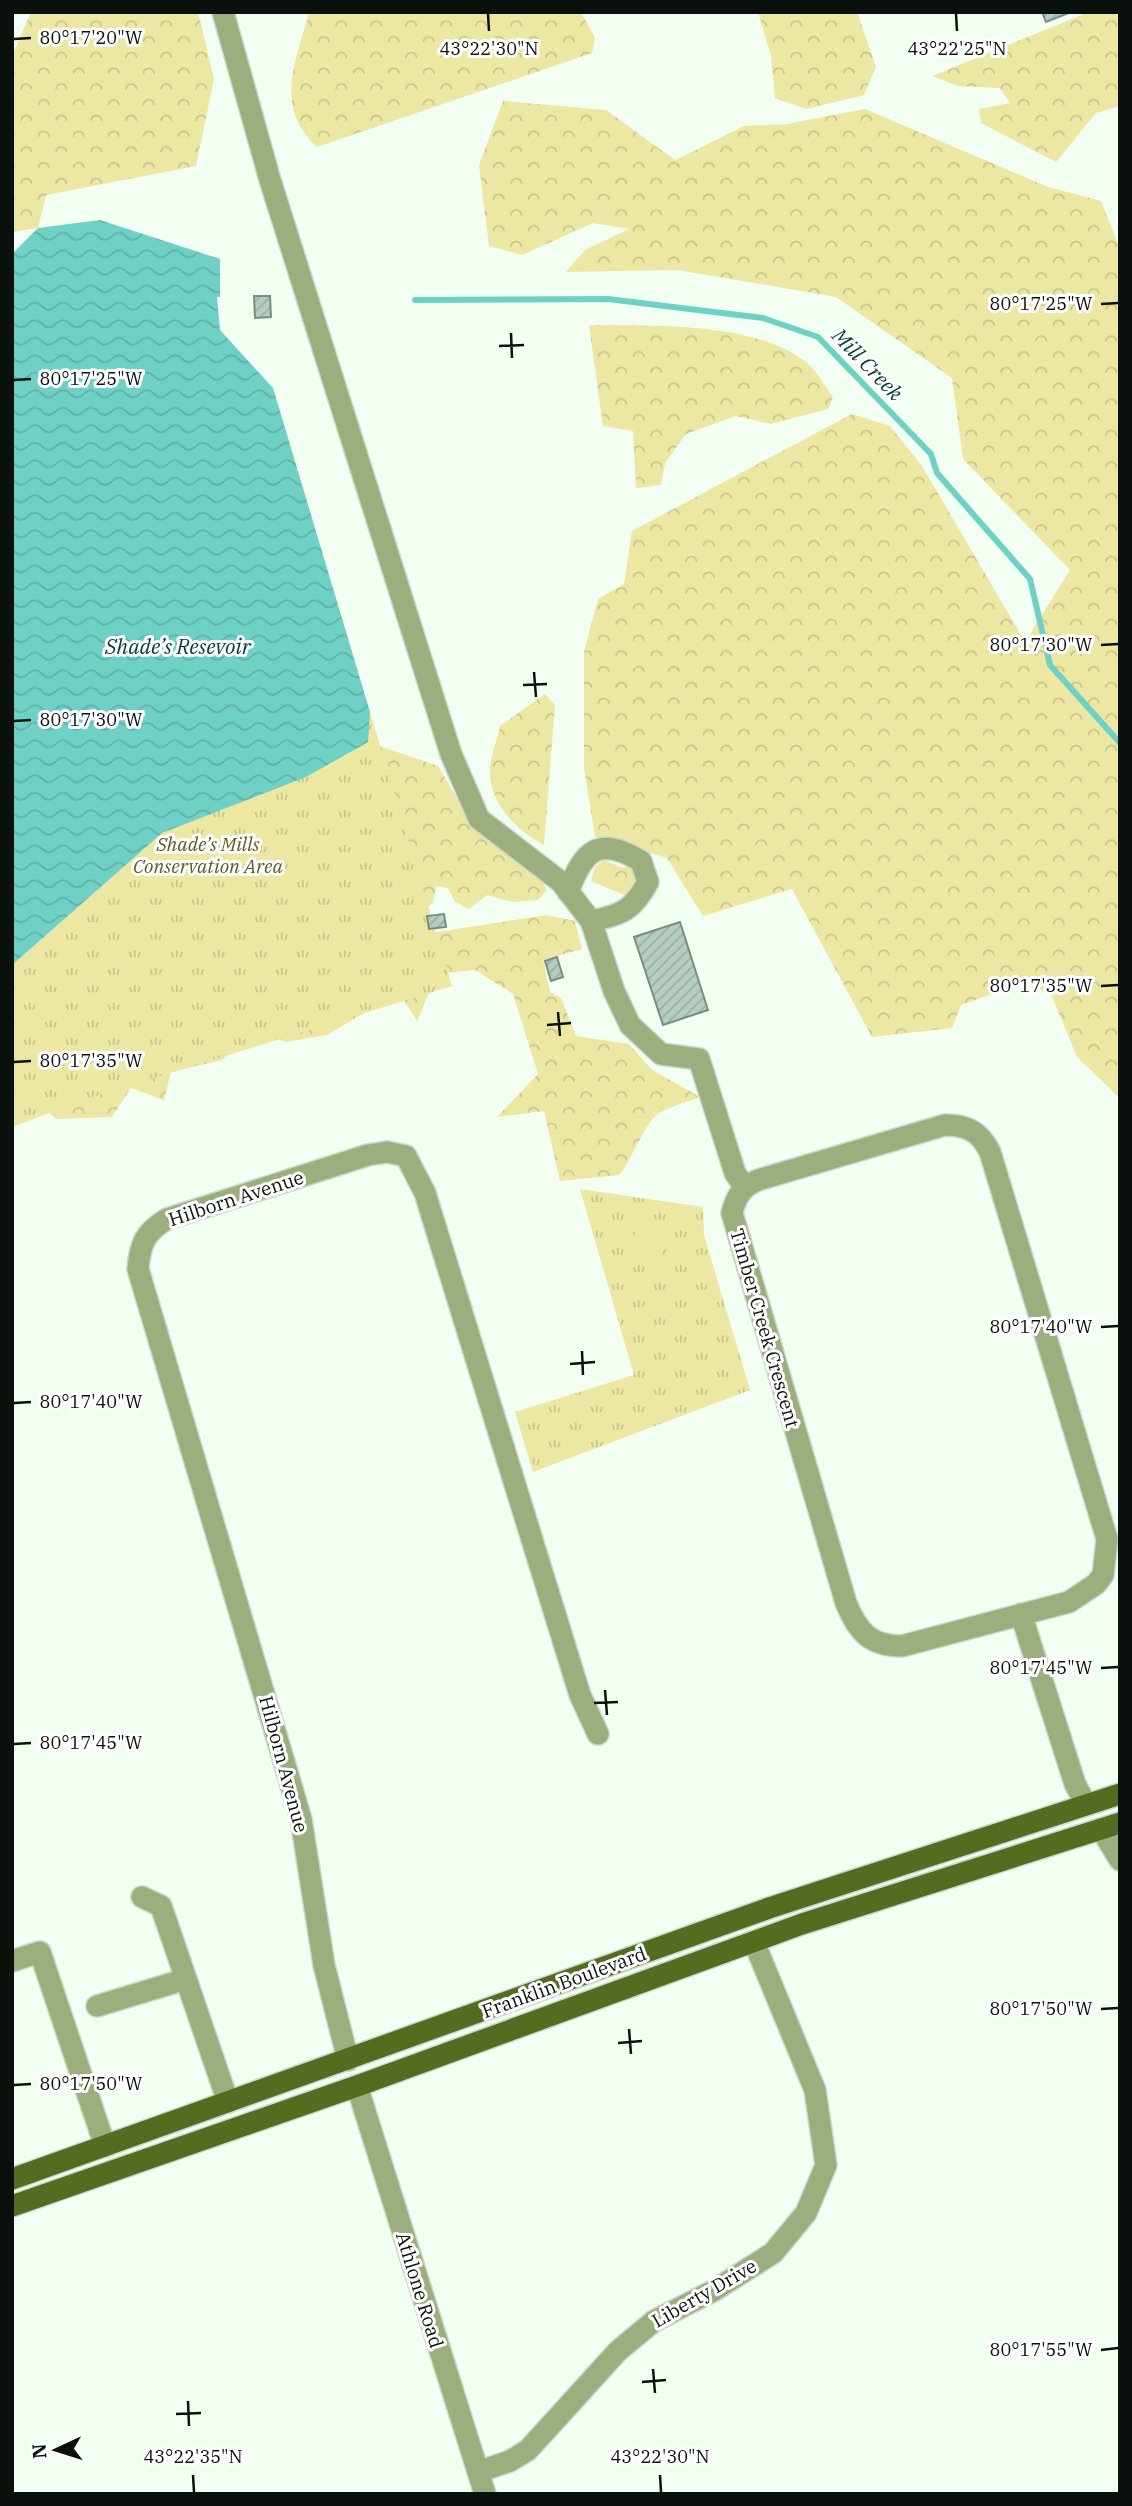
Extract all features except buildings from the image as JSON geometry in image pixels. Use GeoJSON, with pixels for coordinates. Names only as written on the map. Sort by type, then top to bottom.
{"type":"FeatureCollection","features":[{"type":"Feature","properties":{"kind":"main road","name":"Franklin Boulevard"},"geometry":{"type":"LineString","coordinates":[[12,2179],[769,1908],[1120,1794]]}},
{"type":"Feature","properties":{"kind":"main road","name":"Franklin Boulevard"},"geometry":{"type":"LineString","coordinates":[[12,2206],[357,2086],[754,1942],[1110,1826]]}},
{"type":"Feature","properties":{"kind":"street"},"geometry":{"type":"LineString","coordinates":[[223,12],[270,180],[451,754],[479,820],[561,882],[591,921],[614,991],[630,1025],[661,1054],[699,1059],[735,1173],[744,1186]]}},
{"type":"Feature","properties":{"kind":"street"},"geometry":{"type":"LineString","coordinates":[[568,892],[578,865],[596,850],[618,848],[641,861],[648,882],[636,904],[614,917],[591,921]]}},
{"type":"Feature","properties":{"kind":"street","name":"Timber Creek Crescent"},"geometry":{"type":"LineString","coordinates":[[945,1125],[970,1128],[983,1138],[990,1152],[1107,1539],[1103,1574],[1096,1584],[1069,1602],[902,1646],[883,1646],[865,1638],[853,1622],[734,1227],[732,1213],[735,1199],[744,1186],[945,1125]]}},
{"type":"Feature","properties":{"kind":"street","name":"Hilborn Avenue"},"geometry":{"type":"LineString","coordinates":[[348,2060],[324,1965],[302,1819],[138,1269],[140,1247],[149,1230],[167,1219],[368,1155],[387,1152],[405,1156],[425,1193],[580,1695],[598,1734]]}},
{"type":"Feature","properties":{"kind":"street"},"geometry":{"type":"LineString","coordinates":[[1021,1614],[1075,1784],[1086,1804]]}},
{"type":"Feature","properties":{"kind":"street"},"geometry":{"type":"LineString","coordinates":[[1110,1826],[1120,1860]]}},
{"type":"Feature","properties":{"kind":"street"},"geometry":{"type":"LineString","coordinates":[[142,1897],[161,1906],[228,2102]]}},
{"type":"Feature","properties":{"kind":"street","name":"Liberty Drive"},"geometry":{"type":"LineString","coordinates":[[478,2472],[510,2461],[528,2450],[618,2350],[654,2321],[713,2291],[773,2253],[806,2213],[826,2165],[815,2090],[754,1942]]}},
{"type":"Feature","properties":{"kind":"street"},"geometry":{"type":"LineString","coordinates":[[12,1961],[40,1952],[105,2146]]}},
{"type":"Feature","properties":{"kind":"street"},"geometry":{"type":"LineString","coordinates":[[97,2006],[186,1979]]}},
{"type":"Feature","properties":{"kind":"street","name":"Athlone Road"},"geometry":{"type":"LineString","coordinates":[[357,2086],[485,2494]]}},
{"type":"Feature","properties":{"kind":"green space"},"geometry":{"type":"Polygon","coordinates":[[[31,12],[198,12],[214,79],[196,166],[46,195],[38,228],[12,232],[12,56],[31,12]]]}},
{"type":"Feature","properties":{"kind":"green space"},"geometry":{"type":"Polygon","coordinates":[[[309,12],[581,12],[595,38],[592,53],[317,147],[303,131],[295,116],[292,99],[294,66],[309,12]]]}},
{"type":"Feature","properties":{"kind":"green space"},"geometry":{"type":"Polygon","coordinates":[[[758,12],[857,12],[876,67],[864,95],[806,109],[775,98],[771,56],[758,12]]]}},
{"type":"Feature","properties":{"kind":"green space"},"geometry":{"type":"Polygon","coordinates":[[[1089,12],[1120,12],[1120,106],[1096,113],[1056,162],[981,123],[979,109],[1010,103],[1000,88],[958,86],[932,76],[1089,12]]]}},
{"type":"Feature","properties":{"kind":"green space"},"geometry":{"type":"Polygon","coordinates":[[[503,101],[606,110],[675,160],[744,126],[787,124],[865,109],[1048,187],[1101,201],[1120,249],[1120,1098],[1077,1057],[1052,996],[1026,982],[961,1005],[952,1028],[872,1037],[792,889],[703,916],[667,858],[595,837],[584,768],[584,652],[598,599],[624,584],[632,531],[852,414],[890,426],[922,466],[1025,642],[1070,570],[963,459],[952,378],[836,297],[678,270],[566,272],[585,250],[629,229],[593,223],[522,255],[489,246],[479,165],[503,101]]]}},
{"type":"Feature","properties":{"kind":"green space","name":"Shade’s Resevoir"},"geometry":{"type":"Polygon","coordinates":[[[12,291],[273,388],[452,986],[89,1098],[12,1127],[12,291]]]}},
{"type":"Feature","properties":{"kind":"green space"},"geometry":{"type":"Polygon","coordinates":[[[589,325],[672,326],[760,339],[785,349],[807,363],[833,397],[828,409],[771,424],[736,416],[686,434],[665,463],[661,485],[636,488],[633,431],[603,426],[589,325]]]}},
{"type":"Feature","properties":{"kind":"green space"},"geometry":{"type":"Polygon","coordinates":[[[545,694],[555,705],[544,845],[524,832],[506,814],[494,793],[490,769],[500,726],[545,694]]]}},
{"type":"Feature","properties":{"kind":"green space"},"geometry":{"type":"Polygon","coordinates":[[[368,742],[438,766],[471,822],[541,880],[547,890],[538,900],[513,902],[487,895],[469,909],[455,902],[448,888],[436,886],[433,903],[408,921],[431,933],[546,915],[575,921],[582,949],[543,960],[550,992],[561,998],[576,1036],[629,1044],[652,1070],[700,1097],[653,1118],[619,1175],[560,1181],[544,1111],[497,1117],[538,1074],[513,994],[475,970],[437,974],[417,1021],[399,992],[327,1035],[286,1042],[253,1030],[222,1060],[171,1072],[164,1100],[131,1088],[112,1117],[56,1119],[34,1098],[368,742]]]}},
{"type":"Feature","properties":{"kind":"green space"},"geometry":{"type":"Polygon","coordinates":[[[604,860],[623,868],[631,865],[639,881],[632,885],[627,896],[591,881],[595,867],[604,860]]]}},
{"type":"Feature","properties":{"kind":"green space"},"geometry":{"type":"Polygon","coordinates":[[[580,1189],[703,1207],[704,1235],[750,1390],[533,1472],[515,1412],[634,1375],[580,1189]]]}},
{"type":"Feature","properties":{"kind":"green space"},"geometry":{"type":"Polygon","coordinates":[[[636,1223],[665,1228],[660,1264],[631,1259],[636,1223]]]}},
{"type":"Feature","properties":{"kind":"water","name":"Shade’s Resevoir"},"geometry":{"type":"Polygon","coordinates":[[[100,220],[220,259],[220,297],[217,297],[220,330],[273,388],[370,712],[368,742],[306,777],[162,833],[12,965],[12,254],[38,228],[100,220]]]}},
{"type":"Feature","properties":{"kind":"waterway","name":"Mill Creek"},"geometry":{"type":"LineString","coordinates":[[415,300],[608,299],[763,318],[818,337],[931,454],[937,473],[1030,579],[1050,665],[1120,743]]}},
{"type":"Feature","properties":{"kind":"park label","name":"Shade’s Mills Conservation Area"},"geometry":{"type":"Point","coordinates":[208,855]}}]}
